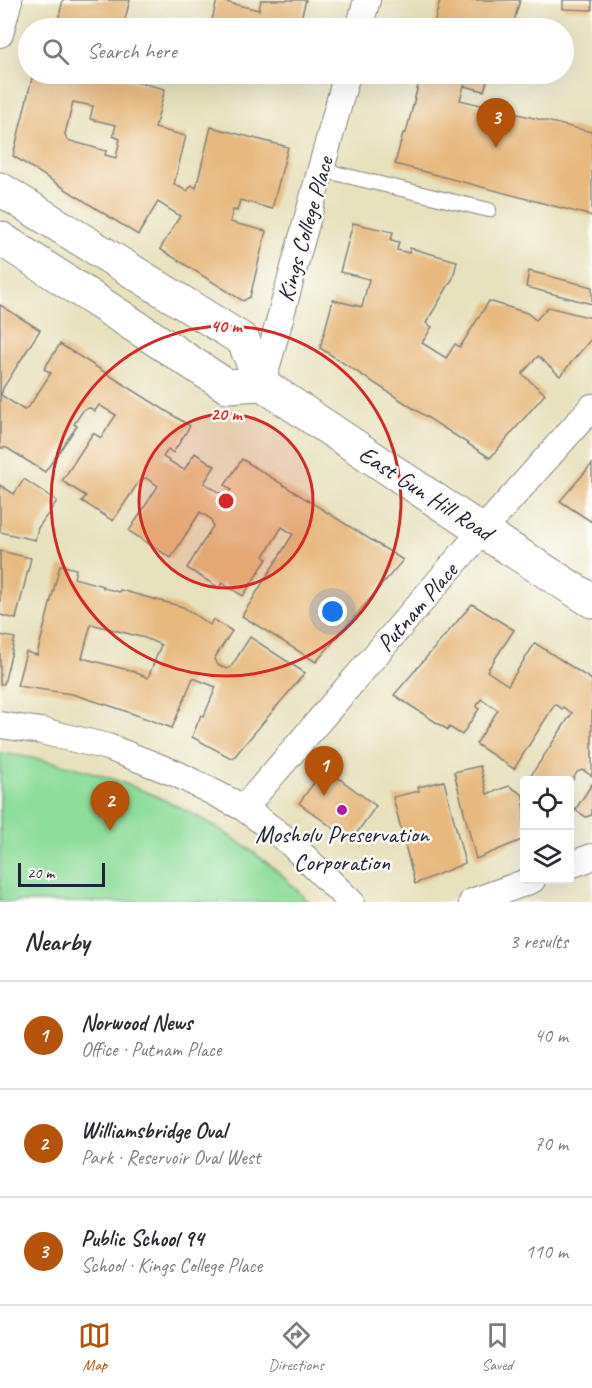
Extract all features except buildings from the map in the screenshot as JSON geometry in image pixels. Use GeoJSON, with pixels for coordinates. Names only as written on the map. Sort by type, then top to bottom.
{"type":"FeatureCollection","features":[{"type":"Feature","properties":{"kind":"main road"},"geometry":{"type":"LineString","coordinates":[[0,189],[243,340],[262,384],[227,386],[0,238]]}},
{"type":"Feature","properties":{"kind":"main road","name":"East Gun Hill Road"},"geometry":{"type":"LineString","coordinates":[[262,384],[482,531],[592,601]]}},
{"type":"Feature","properties":{"kind":"street"},"geometry":{"type":"LineString","coordinates":[[0,34],[9,0]]}},
{"type":"Feature","properties":{"kind":"street"},"geometry":{"type":"LineString","coordinates":[[362,18],[367,0]]}},
{"type":"Feature","properties":{"kind":"street","name":"Kings College Place"},"geometry":{"type":"LineString","coordinates":[[262,384],[344,84]]}},
{"type":"Feature","properties":{"kind":"street","name":"Putnam Place"},"geometry":{"type":"LineString","coordinates":[[244,808],[482,531],[592,407]]}},
{"type":"Feature","properties":{"kind":"street"},"geometry":{"type":"LineString","coordinates":[[0,725],[41,731],[108,747],[177,774],[244,808],[288,841],[351,902]]}},
{"type":"Feature","properties":{"kind":"street"},"geometry":{"type":"LineString","coordinates":[[574,863],[592,856]]}},
{"type":"Feature","properties":{"kind":"street"},"geometry":{"type":"LineString","coordinates":[[472,902],[520,884]]}},
{"type":"Feature","properties":{"kind":"lane"},"geometry":{"type":"LineString","coordinates":[[322,170],[489,210]]}},
{"type":"Feature","properties":{"kind":"green space"},"geometry":{"type":"Polygon","coordinates":[[[0,753],[74,767],[111,778],[181,808],[246,847],[280,874],[309,902],[0,902],[0,753]]]}},
{"type":"Feature","properties":{"kind":"place","name":"Public School 94"},"geometry":{"type":"Point","coordinates":[496,148]}},
{"type":"Feature","properties":{"kind":"place","name":"Norwood News"},"geometry":{"type":"Point","coordinates":[324,796]}},
{"type":"Feature","properties":{"kind":"place","name":"Mosholu Preservation Corporation"},"geometry":{"type":"Point","coordinates":[342,810]}},
{"type":"Feature","properties":{"kind":"place","name":"Williamsbridge Oval"},"geometry":{"type":"Point","coordinates":[110,831]}}]}
